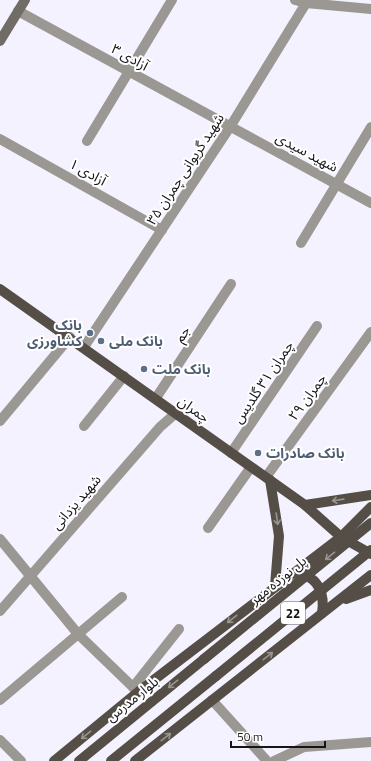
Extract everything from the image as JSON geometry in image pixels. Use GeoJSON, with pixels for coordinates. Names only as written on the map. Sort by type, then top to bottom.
{"type":"FeatureCollection","features":[{"type":"Feature","properties":{"kind":"main road"},"geometry":{"type":"LineString","coordinates":[[0,41],[25,0]]}},
{"type":"Feature","properties":{"kind":"main road","name":"چمران"},"geometry":{"type":"LineString","coordinates":[[0,289],[70,337],[305,505],[341,537],[371,554]]}},
{"type":"Feature","properties":{"kind":"main road"},"geometry":{"type":"LineString","coordinates":[[268,479],[279,536],[275,586]]}},
{"type":"Feature","properties":{"kind":"main road"},"geometry":{"type":"LineString","coordinates":[[305,505],[371,495]]}},
{"type":"Feature","properties":{"kind":"main road"},"geometry":{"type":"LineString","coordinates":[[54,761],[136,689],[341,537],[371,506]]}},
{"type":"Feature","properties":{"kind":"main road","name":"پل نوزده مهر"},"geometry":{"type":"LineString","coordinates":[[204,659],[371,523]]}},
{"type":"Feature","properties":{"kind":"main road","name":"22"},"geometry":{"type":"LineString","coordinates":[[111,761],[371,550]]}},
{"type":"Feature","properties":{"kind":"main road"},"geometry":{"type":"LineString","coordinates":[[291,573],[301,574],[310,578],[317,585],[323,598],[322,613]]}},
{"type":"Feature","properties":{"kind":"main road"},"geometry":{"type":"LineString","coordinates":[[135,761],[371,575]]}},
{"type":"Feature","properties":{"kind":"main road"},"geometry":{"type":"LineString","coordinates":[[337,602],[371,590]]}},
{"type":"Feature","properties":{"kind":"main road","name":"بلوار مدرس"},"geometry":{"type":"LineString","coordinates":[[79,761],[204,659]]}},
{"type":"Feature","properties":{"kind":"street"},"geometry":{"type":"LineString","coordinates":[[88,141],[172,0]]}},
{"type":"Feature","properties":{"kind":"street"},"geometry":{"type":"LineString","coordinates":[[295,0],[371,9]]}},
{"type":"Feature","properties":{"kind":"street","name":"شهید گریوانی چمران ۳۵"},"geometry":{"type":"LineString","coordinates":[[84,347],[230,127],[307,2]]}},
{"type":"Feature","properties":{"kind":"street","name":"آزادی ۳"},"geometry":{"type":"LineString","coordinates":[[18,11],[230,127]]}},
{"type":"Feature","properties":{"kind":"street","name":"شهید سیدی"},"geometry":{"type":"LineString","coordinates":[[230,127],[371,203]]}},
{"type":"Feature","properties":{"kind":"street"},"geometry":{"type":"LineString","coordinates":[[301,243],[371,127]]}},
{"type":"Feature","properties":{"kind":"street","name":"آزادی ۱"},"geometry":{"type":"LineString","coordinates":[[0,140],[162,230]]}},
{"type":"Feature","properties":{"kind":"street","name":"جم"},"geometry":{"type":"LineString","coordinates":[[156,398],[231,284]]}},
{"type":"Feature","properties":{"kind":"street","name":"چمران ۳۱ گلدیس"},"geometry":{"type":"LineString","coordinates":[[231,453],[317,326]]}},
{"type":"Feature","properties":{"kind":"street","name":"چمران ۲۹"},"geometry":{"type":"LineString","coordinates":[[268,479],[371,332]]}},
{"type":"Feature","properties":{"kind":"street"},"geometry":{"type":"LineString","coordinates":[[0,421],[70,337]]}},
{"type":"Feature","properties":{"kind":"street"},"geometry":{"type":"LineString","coordinates":[[84,426],[124,376]]}},
{"type":"Feature","properties":{"kind":"street","name":"شهید یزدانی"},"geometry":{"type":"LineString","coordinates":[[0,611],[160,427],[176,413]]}},
{"type":"Feature","properties":{"kind":"street"},"geometry":{"type":"LineString","coordinates":[[208,528],[251,466]]}},
{"type":"Feature","properties":{"kind":"street"},"geometry":{"type":"LineString","coordinates":[[0,539],[78,634],[136,689],[179,629]]}},
{"type":"Feature","properties":{"kind":"street"},"geometry":{"type":"LineString","coordinates":[[0,700],[122,597]]}},
{"type":"Feature","properties":{"kind":"street"},"geometry":{"type":"LineString","coordinates":[[212,700],[267,761]]}},
{"type":"Feature","properties":{"kind":"street"},"geometry":{"type":"LineString","coordinates":[[0,740],[21,761]]}},
{"type":"Feature","properties":{"kind":"street"},"geometry":{"type":"LineString","coordinates":[[274,761],[304,747],[371,742]]}},
{"type":"Feature","properties":{"kind":"place","name":"بانک کشاورزی"},"geometry":{"type":"Point","coordinates":[90,333]}},
{"type":"Feature","properties":{"kind":"place","name":"بانک ملی"},"geometry":{"type":"Point","coordinates":[101,341]}},
{"type":"Feature","properties":{"kind":"place","name":"بانک ملت"},"geometry":{"type":"Point","coordinates":[144,369]}},
{"type":"Feature","properties":{"kind":"place","name":"بانک صادرات"},"geometry":{"type":"Point","coordinates":[258,453]}}]}
